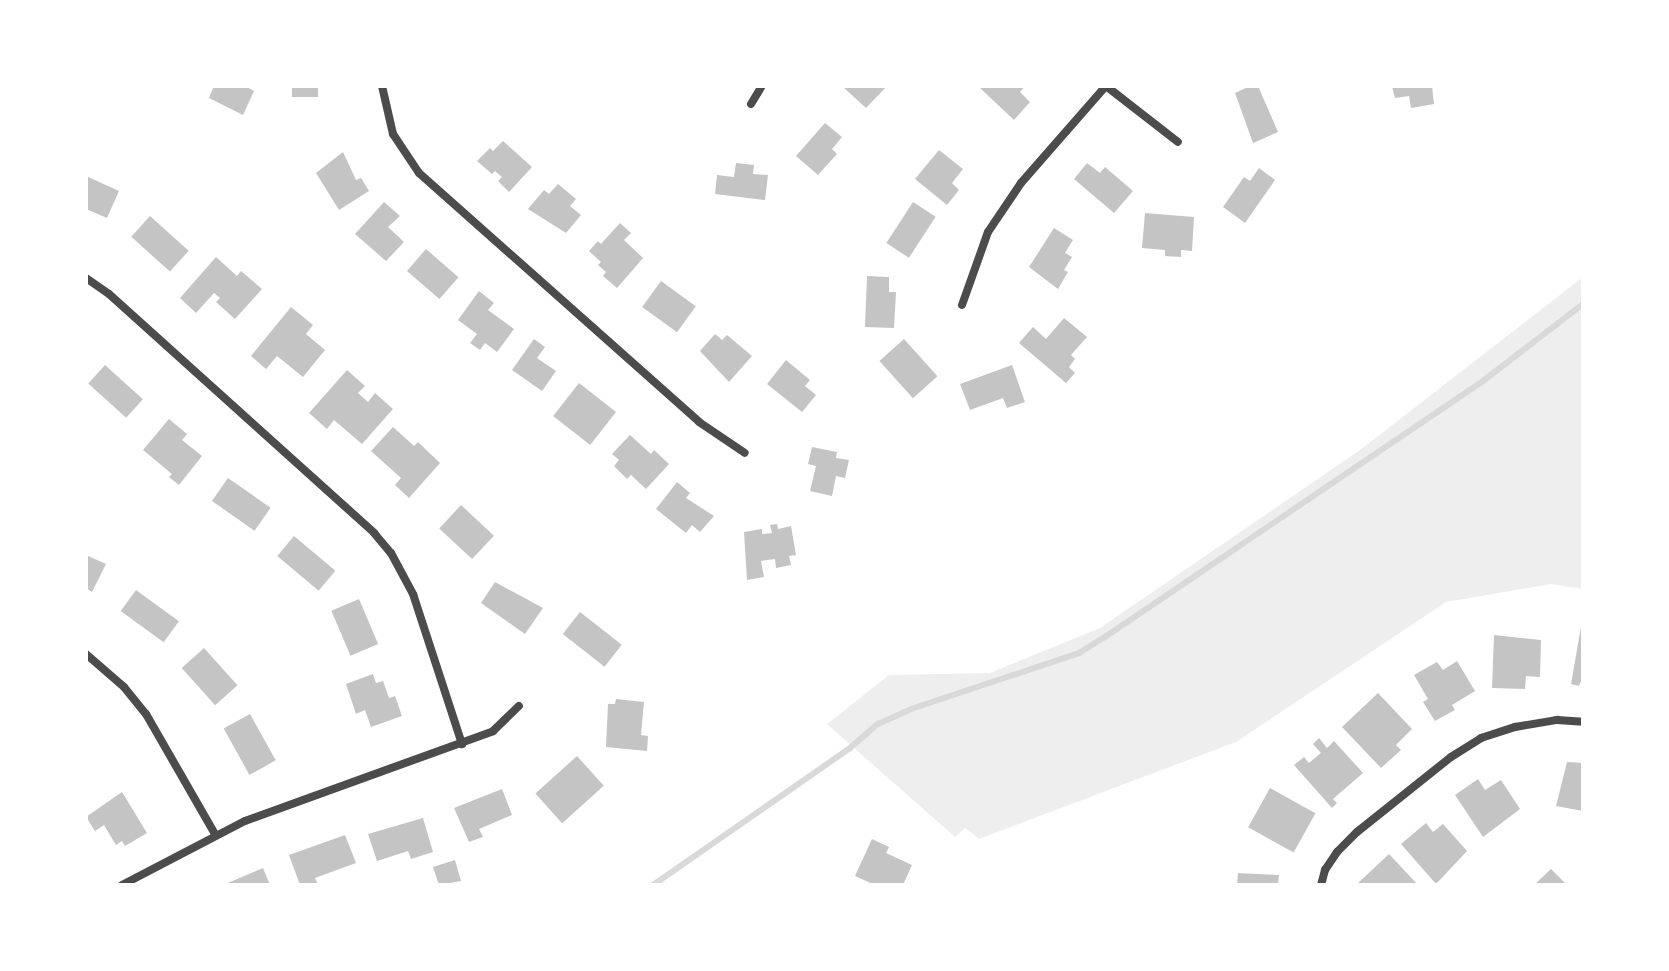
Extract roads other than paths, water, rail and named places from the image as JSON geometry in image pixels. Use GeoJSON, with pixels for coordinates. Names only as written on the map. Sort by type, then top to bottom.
{"type":"FeatureCollection","features":[{"type":"Feature","properties":{"kind":"street"},"geometry":{"type":"LineString","coordinates":[[382,86],[393,134],[419,173],[699,422],[745,453]]}},
{"type":"Feature","properties":{"kind":"street"},"geometry":{"type":"LineString","coordinates":[[751,104],[762,86]]}},
{"type":"Feature","properties":{"kind":"street"},"geometry":{"type":"LineString","coordinates":[[962,305],[988,232],[1021,183],[1106,86],[1178,142]]}},
{"type":"Feature","properties":{"kind":"street"},"geometry":{"type":"LineString","coordinates":[[86,278],[109,294],[374,533],[391,553],[413,594],[462,744]]}},
{"type":"Feature","properties":{"kind":"street"},"geometry":{"type":"LineString","coordinates":[[86,654],[124,687],[146,714],[215,834]]}},
{"type":"Feature","properties":{"kind":"street"},"geometry":{"type":"LineString","coordinates":[[122,885],[215,834],[493,731],[519,706]]}},
{"type":"Feature","properties":{"kind":"street"},"geometry":{"type":"LineString","coordinates":[[1321,885],[1325,870],[1337,852],[1357,832],[1451,757],[1481,738],[1557,720],[1583,722]]}},
{"type":"Feature","properties":{"kind":"waterway"},"geometry":{"type":"LineString","coordinates":[[653,885],[850,748],[878,724],[911,709],[1079,653],[1105,637],[1483,381],[1583,304]]}}]}
